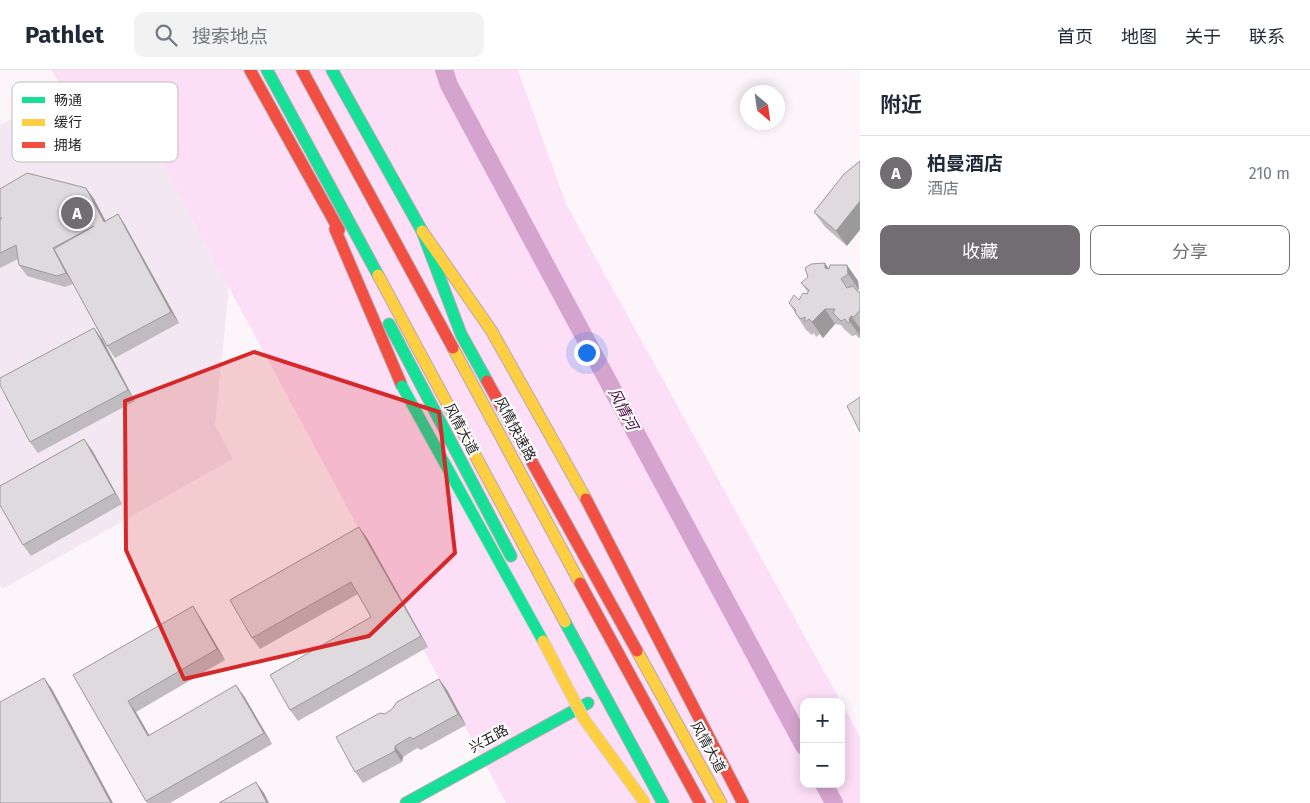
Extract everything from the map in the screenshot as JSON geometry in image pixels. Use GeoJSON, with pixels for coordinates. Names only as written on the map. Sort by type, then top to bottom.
{"type":"FeatureCollection","features":[{"type":"Feature","properties":{"kind":"main road","name":"风情大道"},"geometry":{"type":"LineString","coordinates":[[250,70],[347,243],[518,570]]}},
{"type":"Feature","properties":{"kind":"main road"},"geometry":{"type":"LineString","coordinates":[[267,70],[663,803]]}},
{"type":"Feature","properties":{"kind":"main road","name":"风情快速路"},"geometry":{"type":"LineString","coordinates":[[302,70],[700,803]]}},
{"type":"Feature","properties":{"kind":"main road","name":"风情大道"},"geometry":{"type":"LineString","coordinates":[[332,70],[422,231],[461,334],[722,803]]}},
{"type":"Feature","properties":{"kind":"main road"},"geometry":{"type":"LineString","coordinates":[[324,205],[402,386],[534,623],[584,719],[643,803]]}},
{"type":"Feature","properties":{"kind":"main road"},"geometry":{"type":"LineString","coordinates":[[422,231],[491,330],[598,521],[743,803]]}},
{"type":"Feature","properties":{"kind":"main road"},"geometry":{"type":"LineString","coordinates":[[537,606],[643,803]]}},
{"type":"Feature","properties":{"kind":"main road","name":"兴五路"},"geometry":{"type":"LineString","coordinates":[[406,803],[588,703]]}},
{"type":"Feature","properties":{"kind":"highlighted area"},"geometry":{"type":"Polygon","coordinates":[[[254,352],[439,412],[455,553],[369,636],[184,679],[126,550],[125,401],[254,352]]]}},
{"type":"Feature","properties":{"kind":"shaded area"},"geometry":{"type":"Polygon","coordinates":[[[51,70],[518,70],[566,204],[839,698],[800,698],[800,788],[845,788],[845,709],[860,736],[860,803],[506,803],[162,162],[178,162],[178,82],[59,82],[51,70]]]}},
{"type":"Feature","properties":{"kind":"shaded area"},"geometry":{"type":"Polygon","coordinates":[[[12,119],[12,162],[162,162],[229,287],[215,425],[233,459],[2,589],[0,585],[0,125],[12,119]]]}},
{"type":"Feature","properties":{"kind":"building"},"geometry":{"type":"Polygon","coordinates":[[[860,161],[860,201],[836,231],[814,212],[844,174],[860,161]]]}},
{"type":"Feature","properties":{"kind":"building"},"geometry":{"type":"Polygon","coordinates":[[[27,173],[86,188],[104,222],[118,214],[171,312],[107,346],[54,249],[94,226],[53,248],[66,273],[57,276],[19,265],[16,245],[0,253],[0,219],[2,218],[0,218],[0,189],[27,173]]]}},
{"type":"Feature","properties":{"kind":"building"},"geometry":{"type":"Polygon","coordinates":[[[825,263],[825,268],[829,269],[830,265],[847,265],[848,274],[841,279],[847,288],[853,286],[860,292],[860,310],[854,317],[851,316],[848,323],[845,319],[841,321],[833,313],[835,309],[825,309],[812,322],[809,319],[805,322],[805,317],[801,319],[789,303],[794,295],[799,300],[803,293],[807,294],[809,290],[801,283],[808,277],[805,268],[811,264],[825,263]]]}},
{"type":"Feature","properties":{"kind":"building"},"geometry":{"type":"Polygon","coordinates":[[[94,328],[128,390],[30,442],[0,385],[0,378],[94,328]]]}},
{"type":"Feature","properties":{"kind":"building"},"geometry":{"type":"Polygon","coordinates":[[[860,397],[860,432],[847,406],[860,397]]]}},
{"type":"Feature","properties":{"kind":"building"},"geometry":{"type":"Polygon","coordinates":[[[84,439],[115,493],[23,545],[0,505],[0,486],[84,439]]]}},
{"type":"Feature","properties":{"kind":"building"},"geometry":{"type":"Polygon","coordinates":[[[359,527],[421,636],[290,710],[270,675],[371,617],[351,582],[252,638],[230,600],[359,527]]]}},
{"type":"Feature","properties":{"kind":"building"},"geometry":{"type":"Polygon","coordinates":[[[193,606],[217,649],[128,701],[148,736],[236,685],[264,733],[146,801],[73,675],[193,606]]]}},
{"type":"Feature","properties":{"kind":"building"},"geometry":{"type":"Polygon","coordinates":[[[44,678],[111,803],[0,803],[0,702],[44,678]]]}},
{"type":"Feature","properties":{"kind":"building"},"geometry":{"type":"Polygon","coordinates":[[[439,679],[458,714],[413,739],[410,737],[395,746],[395,751],[355,772],[336,737],[380,713],[385,714],[397,702],[439,679]]]}},
{"type":"Feature","properties":{"kind":"building"},"geometry":{"type":"Polygon","coordinates":[[[256,782],[267,803],[219,803],[256,782]]]}},
{"type":"Feature","properties":{"kind":"waterway","name":"风情河"},"geometry":{"type":"LineString","coordinates":[[444,70],[449,85],[802,743]]}},
{"type":"Feature","properties":{"kind":"waterway","name":"风情河"},"geometry":{"type":"LineString","coordinates":[[826,788],[834,803]]}},
{"type":"Feature","properties":{"kind":"traffic: fast"},"geometry":{"type":"LineString","coordinates":[[267,70],[378,275]]}},
{"type":"Feature","properties":{"kind":"traffic: fast"},"geometry":{"type":"LineString","coordinates":[[332,70],[422,231],[461,334],[487,381]]}},
{"type":"Feature","properties":{"kind":"traffic: fast"},"geometry":{"type":"LineString","coordinates":[[389,324],[511,556]]}},
{"type":"Feature","properties":{"kind":"traffic: fast"},"geometry":{"type":"LineString","coordinates":[[402,386],[543,641]]}},
{"type":"Feature","properties":{"kind":"traffic: fast"},"geometry":{"type":"LineString","coordinates":[[565,622],[663,803]]}},
{"type":"Feature","properties":{"kind":"traffic: fast"},"geometry":{"type":"LineString","coordinates":[[406,803],[588,703]]}},
{"type":"Feature","properties":{"kind":"traffic: slow"},"geometry":{"type":"LineString","coordinates":[[422,231],[491,330],[586,499]]}},
{"type":"Feature","properties":{"kind":"traffic: slow"},"geometry":{"type":"LineString","coordinates":[[378,275],[565,622]]}},
{"type":"Feature","properties":{"kind":"traffic: slow"},"geometry":{"type":"LineString","coordinates":[[453,348],[580,583]]}},
{"type":"Feature","properties":{"kind":"traffic: slow"},"geometry":{"type":"LineString","coordinates":[[543,641],[584,719],[645,803]]}},
{"type":"Feature","properties":{"kind":"traffic: slow"},"geometry":{"type":"LineString","coordinates":[[637,651],[721,803]]}},
{"type":"Feature","properties":{"kind":"traffic: jam"},"geometry":{"type":"LineString","coordinates":[[250,70],[339,230]]}},
{"type":"Feature","properties":{"kind":"traffic: jam"},"geometry":{"type":"LineString","coordinates":[[302,70],[453,348]]}},
{"type":"Feature","properties":{"kind":"traffic: jam"},"geometry":{"type":"LineString","coordinates":[[335,229],[402,386]]}},
{"type":"Feature","properties":{"kind":"traffic: jam"},"geometry":{"type":"LineString","coordinates":[[487,381],[637,651]]}},
{"type":"Feature","properties":{"kind":"traffic: jam"},"geometry":{"type":"LineString","coordinates":[[586,499],[743,803]]}},
{"type":"Feature","properties":{"kind":"traffic: jam"},"geometry":{"type":"LineString","coordinates":[[580,583],[700,803]]}},
{"type":"Feature","properties":{"kind":"place","name":"柏曼酒店"},"geometry":{"type":"Point","coordinates":[77,213]}}]}
